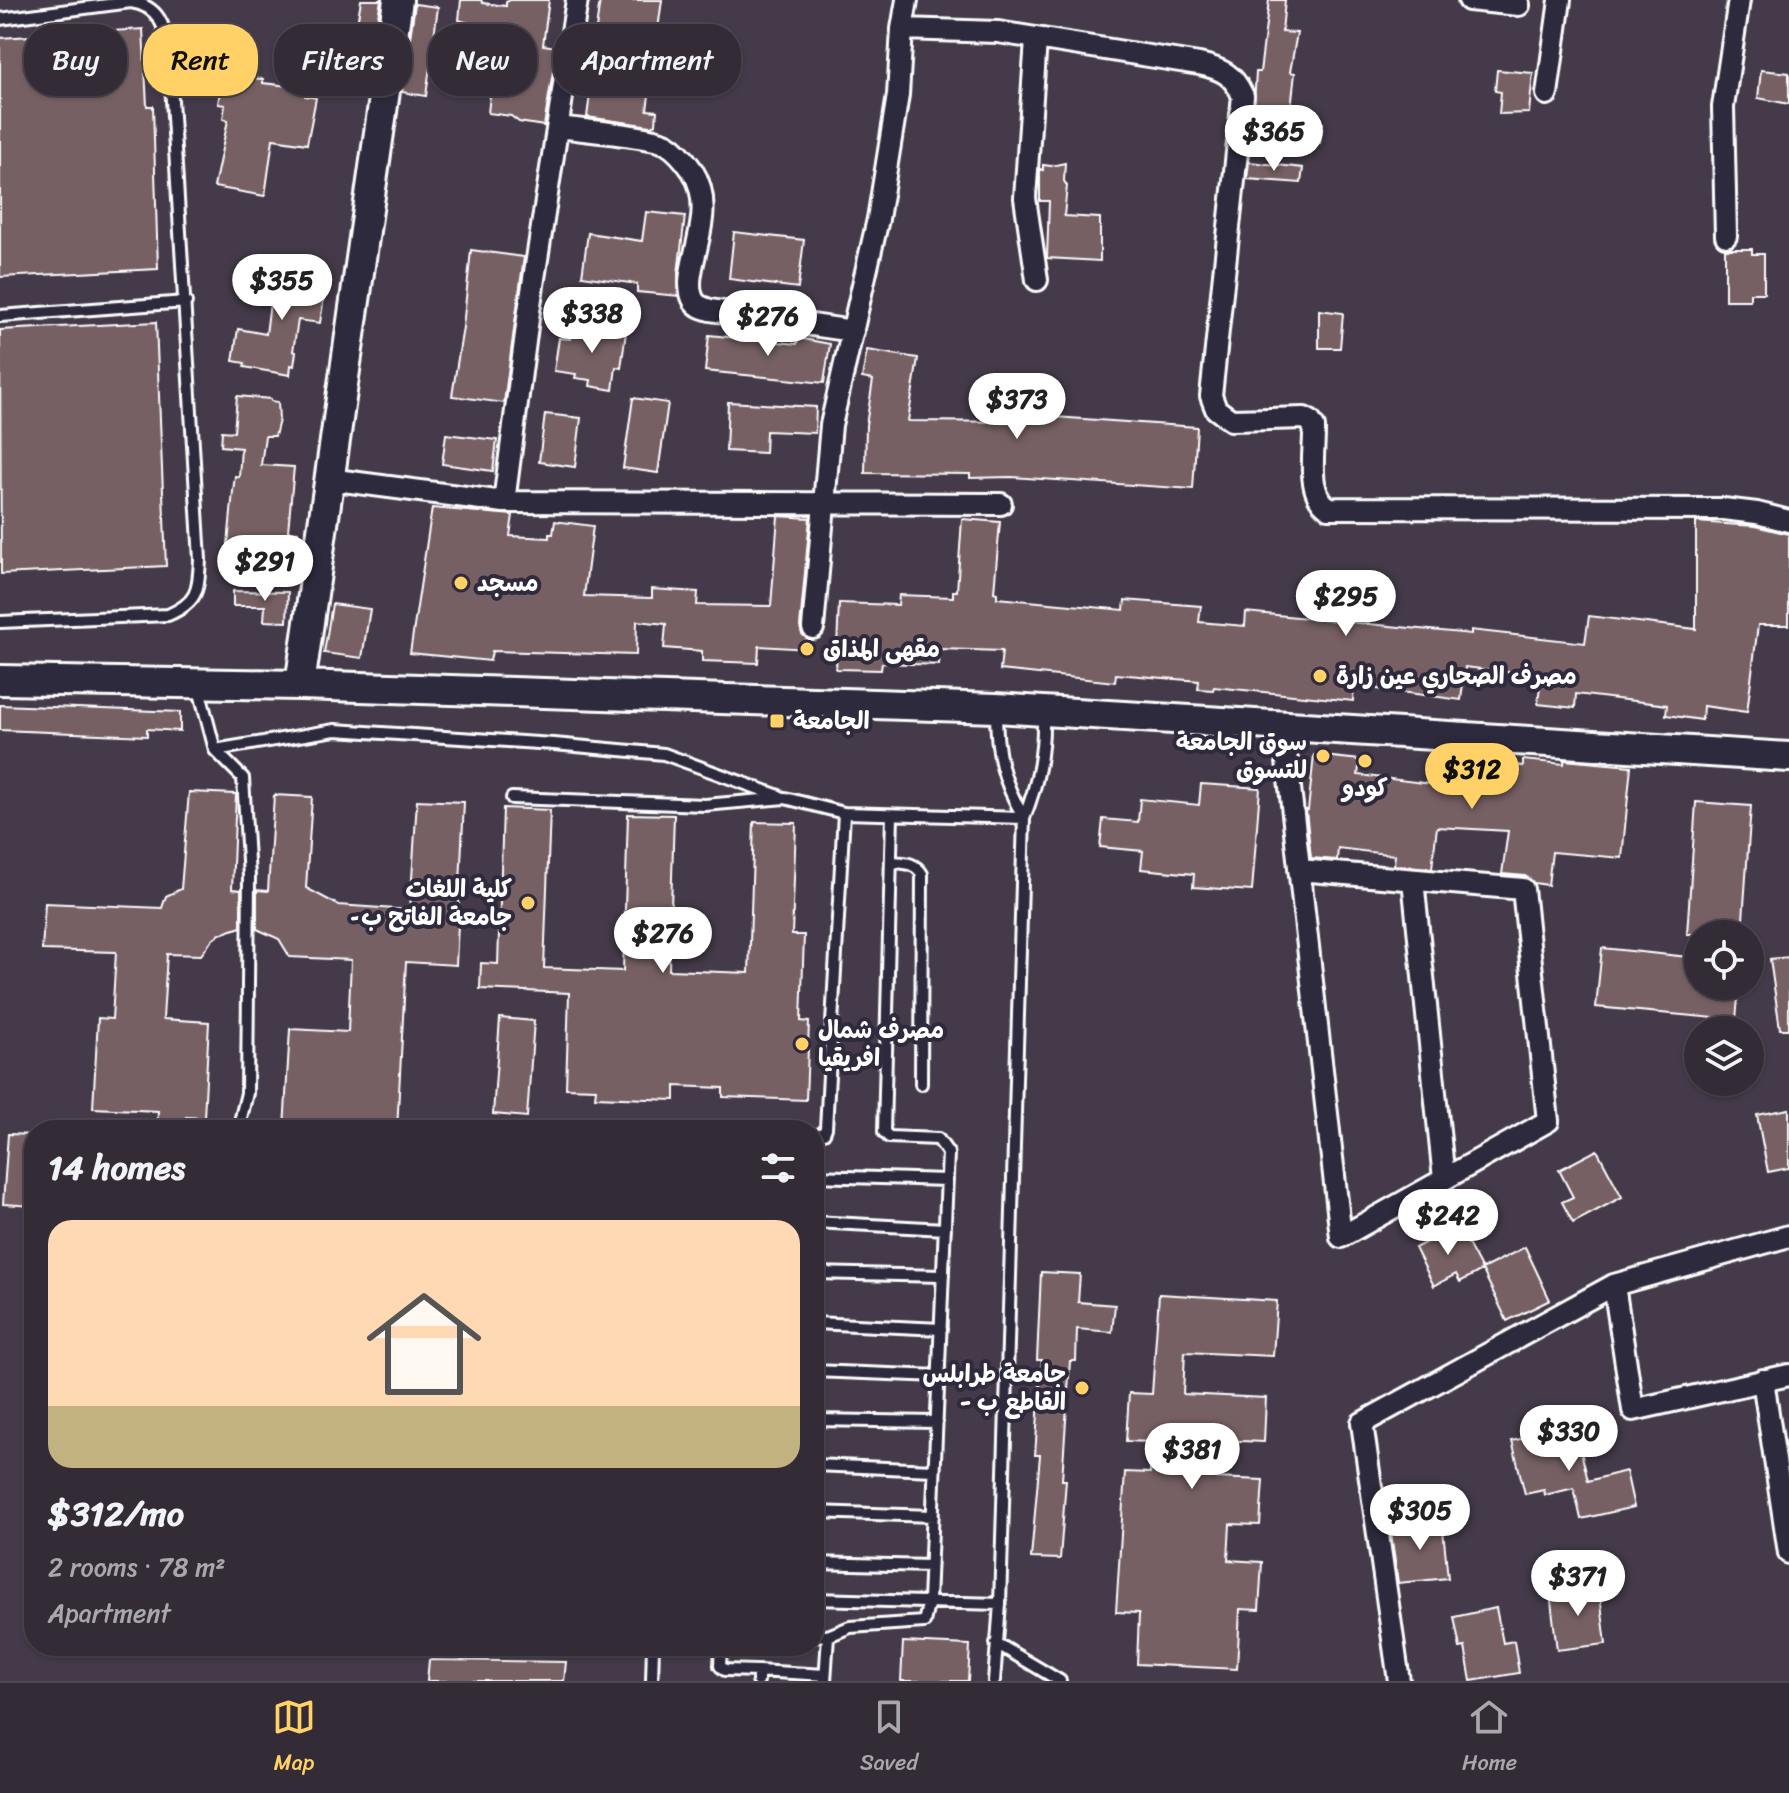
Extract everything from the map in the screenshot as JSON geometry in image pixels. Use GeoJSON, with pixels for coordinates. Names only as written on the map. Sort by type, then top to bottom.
{"type":"FeatureCollection","features":[{"type":"Feature","properties":{"kind":"street"},"geometry":{"type":"LineString","coordinates":[[300,685],[398,0]]}},
{"type":"Feature","properties":{"kind":"street"},"geometry":{"type":"LineString","coordinates":[[504,502],[529,311],[577,0]]}},
{"type":"Feature","properties":{"kind":"street"},"geometry":{"type":"LineString","coordinates":[[890,0],[902,29]]}},
{"type":"Feature","properties":{"kind":"street"},"geometry":{"type":"LineString","coordinates":[[813,628],[831,425],[878,219],[891,146],[907,0]]}},
{"type":"Feature","properties":{"kind":"street"},"geometry":{"type":"LineString","coordinates":[[1469,0],[1519,5]]}},
{"type":"Feature","properties":{"kind":"street"},"geometry":{"type":"LineString","coordinates":[[1547,94],[1560,0]]}},
{"type":"Feature","properties":{"kind":"street"},"geometry":{"type":"LineString","coordinates":[[1726,236],[1723,107],[1739,0]]}},
{"type":"Feature","properties":{"kind":"street"},"geometry":{"type":"LineString","coordinates":[[902,29],[998,32],[1218,68],[1230,74],[1243,96],[1211,396],[1216,409],[1231,420],[1304,418],[1310,421],[1314,427],[1314,492],[1321,503],[1329,508],[1723,509],[1789,521]]}},
{"type":"Feature","properties":{"kind":"street"},"geometry":{"type":"LineString","coordinates":[[1036,40],[1025,198],[1037,280]]}},
{"type":"Feature","properties":{"kind":"street"},"geometry":{"type":"LineString","coordinates":[[558,127],[665,142],[684,158],[703,193],[703,216],[691,283],[697,305],[710,310],[853,331]]}},
{"type":"Feature","properties":{"kind":"street"},"geometry":{"type":"LineString","coordinates":[[328,479],[504,502],[1001,504]]}},
{"type":"Feature","properties":{"kind":"street"},"geometry":{"type":"LineString","coordinates":[[0,680],[300,685],[1043,710],[1789,757]]}},
{"type":"Feature","properties":{"kind":"street"},"geometry":{"type":"LineString","coordinates":[[1283,726],[1299,870],[1341,1237],[1548,1121],[1523,889],[1299,870]]}},
{"type":"Feature","properties":{"kind":"street"},"geometry":{"type":"LineString","coordinates":[[1413,880],[1444,1179]]}},
{"type":"Feature","properties":{"kind":"street"},"geometry":{"type":"LineString","coordinates":[[1399,1681],[1362,1423],[1614,1285],[1789,1236]]}},
{"type":"Feature","properties":{"kind":"street"},"geometry":{"type":"LineString","coordinates":[[1614,1285],[1633,1410],[1789,1375]]}},
{"type":"Feature","properties":{"kind":"street"},"geometry":{"type":"LineString","coordinates":[[1763,1380],[1789,1553]]}},
{"type":"Feature","properties":{"kind":"lane"},"geometry":{"type":"LineString","coordinates":[[0,19],[131,2],[148,6],[162,20],[169,51],[200,560],[196,591],[191,602],[168,615],[0,622]]}},
{"type":"Feature","properties":{"kind":"lane"},"geometry":{"type":"LineString","coordinates":[[0,316],[186,302]]}},
{"type":"Feature","properties":{"kind":"lane"},"geometry":{"type":"LineString","coordinates":[[198,685],[215,750],[243,778],[249,877],[247,1093],[240,1120]]}},
{"type":"Feature","properties":{"kind":"lane"},"geometry":{"type":"LineString","coordinates":[[996,708],[996,743],[1001,769],[1024,818]]}},
{"type":"Feature","properties":{"kind":"lane"},"geometry":{"type":"LineString","coordinates":[[994,1681],[1000,1604],[1024,818],[1041,768],[1043,710]]}},
{"type":"Feature","properties":{"kind":"lane"},"geometry":{"type":"LineString","coordinates":[[215,750],[335,730],[554,744],[664,754],[785,798],[844,813],[1024,818]]}},
{"type":"Feature","properties":{"kind":"lane"},"geometry":{"type":"LineString","coordinates":[[512,798],[705,805],[785,798]]}},
{"type":"Feature","properties":{"kind":"lane"},"geometry":{"type":"LineString","coordinates":[[824,1133],[844,813]]}},
{"type":"Feature","properties":{"kind":"lane"},"geometry":{"type":"LineString","coordinates":[[824,1636],[850,1627],[924,1622],[929,1601],[948,1153],[938,1139],[889,1137],[884,1132],[892,815]]}},
{"type":"Feature","properties":{"kind":"lane"},"geometry":{"type":"LineString","coordinates":[[891,862],[911,864],[918,867],[922,874],[921,1084]]}},
{"type":"Feature","properties":{"kind":"lane"},"geometry":{"type":"LineString","coordinates":[[824,1176],[947,1180]]}},
{"type":"Feature","properties":{"kind":"lane"},"geometry":{"type":"LineString","coordinates":[[824,1223],[945,1229]]}},
{"type":"Feature","properties":{"kind":"lane"},"geometry":{"type":"LineString","coordinates":[[824,1273],[943,1276]]}},
{"type":"Feature","properties":{"kind":"lane"},"geometry":{"type":"LineString","coordinates":[[824,1323],[941,1329]]}},
{"type":"Feature","properties":{"kind":"lane"},"geometry":{"type":"LineString","coordinates":[[824,1371],[939,1376]]}},
{"type":"Feature","properties":{"kind":"lane"},"geometry":{"type":"LineString","coordinates":[[824,1420],[937,1422]]}},
{"type":"Feature","properties":{"kind":"lane"},"geometry":{"type":"LineString","coordinates":[[824,1465],[934,1470]]}},
{"type":"Feature","properties":{"kind":"lane"},"geometry":{"type":"LineString","coordinates":[[824,1512],[933,1516]]}},
{"type":"Feature","properties":{"kind":"lane"},"geometry":{"type":"LineString","coordinates":[[824,1563],[930,1566]]}},
{"type":"Feature","properties":{"kind":"lane"},"geometry":{"type":"LineString","coordinates":[[824,1599],[1000,1604]]}},
{"type":"Feature","properties":{"kind":"lane"},"geometry":{"type":"LineString","coordinates":[[720,1656],[720,1666],[725,1670],[758,1676],[825,1678],[828,1636]]}},
{"type":"Feature","properties":{"kind":"lane"},"geometry":{"type":"LineString","coordinates":[[996,1643],[1060,1681]]}},
{"type":"Feature","properties":{"kind":"lane"},"geometry":{"type":"LineString","coordinates":[[652,1681],[653,1656]]}},
{"type":"Feature","properties":{"kind":"building"},"geometry":{"type":"Polygon","coordinates":[[[361,0],[381,0],[377,24],[357,24],[361,0]]]}},
{"type":"Feature","properties":{"kind":"building"},"geometry":{"type":"Polygon","coordinates":[[[461,0],[481,0],[483,3],[506,6],[510,0],[549,0],[543,45],[553,46],[553,71],[544,126],[488,113],[490,96],[537,96],[537,24],[473,24],[459,20],[461,0]]]}},
{"type":"Feature","properties":{"kind":"building"},"geometry":{"type":"Polygon","coordinates":[[[600,0],[662,0],[659,24],[597,24],[600,0]]]}},
{"type":"Feature","properties":{"kind":"building"},"geometry":{"type":"Polygon","coordinates":[[[1269,0],[1285,0],[1282,32],[1297,33],[1290,72],[1295,73],[1289,126],[1268,124],[1265,139],[1252,138],[1256,72],[1260,72],[1269,0]]]}},
{"type":"Feature","properties":{"kind":"building"},"geometry":{"type":"Polygon","coordinates":[[[415,4],[438,7],[436,24],[428,24],[426,96],[412,94],[415,4]]]}},
{"type":"Feature","properties":{"kind":"building"},"geometry":{"type":"Polygon","coordinates":[[[143,29],[143,96],[146,96],[147,106],[153,106],[158,269],[0,277],[0,38],[24,36],[24,96],[127,96],[127,30],[143,29]]]}},
{"type":"Feature","properties":{"kind":"building"},"geometry":{"type":"Polygon","coordinates":[[[1497,70],[1533,73],[1529,113],[1499,114],[1501,92],[1495,91],[1497,70]]]}},
{"type":"Feature","properties":{"kind":"building"},"geometry":{"type":"Polygon","coordinates":[[[1761,70],[1789,73],[1789,104],[1758,98],[1761,70]]]}},
{"type":"Feature","properties":{"kind":"building"},"geometry":{"type":"Polygon","coordinates":[[[258,79],[263,79],[263,83],[274,84],[274,96],[316,98],[307,144],[273,139],[265,196],[214,187],[228,120],[223,119],[225,105],[218,104],[219,96],[258,96],[258,79]]]}},
{"type":"Feature","properties":{"kind":"building"},"geometry":{"type":"Polygon","coordinates":[[[590,96],[649,96],[647,110],[657,111],[656,124],[651,126],[587,117],[590,96]]]}},
{"type":"Feature","properties":{"kind":"building"},"geometry":{"type":"Polygon","coordinates":[[[1302,120],[1323,123],[1320,143],[1301,141],[1302,120]]]}},
{"type":"Feature","properties":{"kind":"building"},"geometry":{"type":"Polygon","coordinates":[[[1249,162],[1303,168],[1301,183],[1247,179],[1249,162]]]}},
{"type":"Feature","properties":{"kind":"building"},"geometry":{"type":"Polygon","coordinates":[[[1065,163],[1064,181],[1067,186],[1064,216],[1100,218],[1100,261],[1047,258],[1049,201],[1040,201],[1040,169],[1043,170],[1043,165],[1065,163]]]}},
{"type":"Feature","properties":{"kind":"building"},"geometry":{"type":"Polygon","coordinates":[[[646,212],[685,216],[678,274],[679,296],[637,292],[637,284],[582,276],[588,233],[642,241],[646,212]]]}},
{"type":"Feature","properties":{"kind":"building"},"geometry":{"type":"Polygon","coordinates":[[[734,232],[804,240],[798,288],[729,279],[734,232]]]}},
{"type":"Feature","properties":{"kind":"building"},"geometry":{"type":"Polygon","coordinates":[[[1725,249],[1752,249],[1752,254],[1764,254],[1764,293],[1750,293],[1750,300],[1725,300],[1725,249]]]}},
{"type":"Feature","properties":{"kind":"building"},"geometry":{"type":"Polygon","coordinates":[[[471,250],[524,257],[504,403],[452,396],[471,250]]]}},
{"type":"Feature","properties":{"kind":"building"},"geometry":{"type":"Polygon","coordinates":[[[268,268],[327,278],[320,323],[298,320],[294,366],[291,365],[290,375],[244,367],[245,363],[233,361],[238,329],[266,334],[272,287],[266,286],[268,268]]]}},
{"type":"Feature","properties":{"kind":"building"},"geometry":{"type":"Polygon","coordinates":[[[1319,310],[1343,313],[1340,348],[1319,348],[1319,310]]]}},
{"type":"Feature","properties":{"kind":"building"},"geometry":{"type":"Polygon","coordinates":[[[156,322],[166,566],[1,574],[0,330],[156,322]]]}},
{"type":"Feature","properties":{"kind":"building"},"geometry":{"type":"Polygon","coordinates":[[[572,325],[626,332],[621,368],[616,367],[613,390],[590,386],[591,380],[575,378],[576,374],[554,371],[559,338],[570,339],[572,325]]]}},
{"type":"Feature","properties":{"kind":"building"},"geometry":{"type":"Polygon","coordinates":[[[709,335],[797,344],[798,338],[830,344],[824,383],[705,371],[709,335]]]}},
{"type":"Feature","properties":{"kind":"building"},"geometry":{"type":"Polygon","coordinates":[[[867,350],[918,358],[908,421],[1027,422],[1027,415],[1197,427],[1193,489],[1011,477],[970,478],[970,474],[865,473],[866,425],[873,380],[862,378],[867,350]]]}},
{"type":"Feature","properties":{"kind":"building"},"geometry":{"type":"Polygon","coordinates":[[[237,396],[278,402],[279,420],[275,436],[265,436],[261,465],[294,467],[288,531],[298,532],[297,537],[303,538],[299,570],[230,564],[231,545],[228,544],[233,491],[235,476],[239,477],[241,448],[221,446],[222,431],[234,432],[237,396]]]}},
{"type":"Feature","properties":{"kind":"building"},"geometry":{"type":"Polygon","coordinates":[[[633,398],[668,403],[658,473],[623,468],[633,398]]]}},
{"type":"Feature","properties":{"kind":"building"},"geometry":{"type":"Polygon","coordinates":[[[728,402],[816,407],[815,433],[766,431],[765,453],[726,451],[728,402]]]}},
{"type":"Feature","properties":{"kind":"building"},"geometry":{"type":"Polygon","coordinates":[[[545,414],[581,418],[575,467],[539,462],[545,414]]]}},
{"type":"Feature","properties":{"kind":"building"},"geometry":{"type":"Polygon","coordinates":[[[446,434],[497,440],[493,471],[442,464],[446,434]]]}},
{"type":"Feature","properties":{"kind":"building"},"geometry":{"type":"Polygon","coordinates":[[[432,508],[513,515],[510,536],[549,538],[549,534],[553,534],[555,521],[593,526],[584,596],[652,598],[652,589],[698,592],[697,605],[771,606],[778,516],[810,518],[800,627],[809,640],[809,649],[759,646],[758,663],[702,661],[702,651],[664,648],[666,624],[637,621],[636,655],[492,651],[490,661],[410,653],[432,508]]]}},
{"type":"Feature","properties":{"kind":"building"},"geometry":{"type":"Polygon","coordinates":[[[962,519],[1000,522],[994,592],[997,598],[1124,610],[1125,600],[1201,606],[1199,622],[1245,626],[1246,612],[1471,634],[1471,630],[1585,643],[1589,616],[1696,629],[1696,522],[1755,526],[1789,534],[1789,625],[1758,625],[1747,712],[1703,706],[1702,720],[1666,715],[1667,705],[1576,694],[1575,708],[1538,704],[1541,676],[1465,667],[1461,700],[1354,686],[1353,701],[1214,687],[1213,690],[1198,689],[1199,681],[1116,674],[1115,682],[1000,670],[1002,651],[940,649],[939,665],[882,663],[881,670],[836,669],[839,603],[898,605],[899,595],[953,597],[953,591],[957,591],[962,519]]]}},
{"type":"Feature","properties":{"kind":"building"},"geometry":{"type":"Polygon","coordinates":[[[233,591],[288,592],[287,622],[264,621],[265,606],[233,606],[233,591]]]}},
{"type":"Feature","properties":{"kind":"building"},"geometry":{"type":"Polygon","coordinates":[[[332,604],[370,609],[362,658],[324,653],[332,604]]]}},
{"type":"Feature","properties":{"kind":"building"},"geometry":{"type":"Polygon","coordinates":[[[0,705],[180,712],[180,731],[147,729],[147,736],[0,730],[0,705]]]}},
{"type":"Feature","properties":{"kind":"building"},"geometry":{"type":"Polygon","coordinates":[[[1314,755],[1360,760],[1358,775],[1439,785],[1443,755],[1523,766],[1523,760],[1564,764],[1564,760],[1631,766],[1622,858],[1552,852],[1548,885],[1534,883],[1525,876],[1502,874],[1508,831],[1437,827],[1432,868],[1394,865],[1395,855],[1338,848],[1337,860],[1311,858],[1306,810],[1314,755]]]}},
{"type":"Feature","properties":{"kind":"building"},"geometry":{"type":"Polygon","coordinates":[[[1201,784],[1260,788],[1252,891],[1193,887],[1194,874],[1141,869],[1143,851],[1100,847],[1103,819],[1138,822],[1140,799],[1199,805],[1201,784]]]}},
{"type":"Feature","properties":{"kind":"building"},"geometry":{"type":"Polygon","coordinates":[[[189,792],[236,794],[232,889],[241,890],[241,927],[220,934],[201,955],[167,954],[163,1019],[209,1022],[204,1118],[158,1120],[158,1111],[93,1108],[98,1018],[112,1019],[116,952],[42,950],[45,903],[162,908],[166,896],[181,889],[189,792]]]}},
{"type":"Feature","properties":{"kind":"building"},"geometry":{"type":"Polygon","coordinates":[[[274,795],[312,797],[306,888],[338,905],[410,910],[417,800],[464,802],[456,965],[406,962],[398,1120],[284,1120],[290,1029],[348,1032],[351,960],[290,957],[279,939],[257,929],[257,890],[268,891],[274,795]]]}},
{"type":"Feature","properties":{"kind":"building"},"geometry":{"type":"Polygon","coordinates":[[[1696,802],[1751,806],[1743,920],[1688,920],[1696,802]]]}},
{"type":"Feature","properties":{"kind":"building"},"geometry":{"type":"Polygon","coordinates":[[[503,808],[550,810],[544,968],[623,971],[628,814],[674,815],[669,970],[749,973],[754,822],[796,823],[792,935],[804,935],[801,1021],[809,1022],[806,1100],[723,1097],[723,1088],[675,1086],[675,1100],[595,1097],[596,1089],[566,1088],[569,993],[480,989],[481,963],[498,964],[503,808]]]}},
{"type":"Feature","properties":{"kind":"building"},"geometry":{"type":"Polygon","coordinates":[[[1602,948],[1684,957],[1684,1000],[1738,1000],[1736,1016],[1693,1016],[1596,1007],[1602,948]]]}},
{"type":"Feature","properties":{"kind":"building"},"geometry":{"type":"Polygon","coordinates":[[[1789,957],[1789,1029],[1780,1029],[1770,959],[1789,957]]]}},
{"type":"Feature","properties":{"kind":"building"},"geometry":{"type":"Polygon","coordinates":[[[500,1018],[534,1021],[527,1117],[493,1114],[500,1018]]]}},
{"type":"Feature","properties":{"kind":"building"},"geometry":{"type":"Polygon","coordinates":[[[1789,1109],[1789,1168],[1768,1172],[1757,1115],[1789,1109]]]}},
{"type":"Feature","properties":{"kind":"building"},"geometry":{"type":"Polygon","coordinates":[[[8,1134],[24,1135],[24,1205],[3,1204],[8,1134]]]}},
{"type":"Feature","properties":{"kind":"building"},"geometry":{"type":"Polygon","coordinates":[[[1597,1150],[1622,1197],[1573,1223],[1562,1202],[1573,1197],[1559,1170],[1597,1150]]]}},
{"type":"Feature","properties":{"kind":"building"},"geometry":{"type":"Polygon","coordinates":[[[1458,1225],[1482,1270],[1460,1282],[1456,1274],[1434,1286],[1415,1248],[1458,1225]]]}},
{"type":"Feature","properties":{"kind":"building"},"geometry":{"type":"Polygon","coordinates":[[[1525,1247],[1550,1300],[1507,1321],[1482,1269],[1525,1247]]]}},
{"type":"Feature","properties":{"kind":"building"},"geometry":{"type":"Polygon","coordinates":[[[1041,1272],[1080,1274],[1078,1302],[1115,1305],[1112,1332],[1077,1329],[1076,1361],[1070,1361],[1060,1559],[1031,1558],[1040,1455],[1035,1455],[1042,1360],[1037,1360],[1041,1272]]]}},
{"type":"Feature","properties":{"kind":"building"},"geometry":{"type":"Polygon","coordinates":[[[1159,1294],[1277,1301],[1273,1356],[1185,1352],[1183,1394],[1266,1398],[1264,1442],[1218,1440],[1216,1478],[1263,1480],[1260,1525],[1230,1524],[1228,1560],[1262,1562],[1259,1610],[1240,1609],[1237,1669],[1137,1664],[1139,1613],[1116,1612],[1125,1472],[1150,1473],[1151,1442],[1126,1441],[1129,1393],[1152,1394],[1159,1294]]]}},
{"type":"Feature","properties":{"kind":"building"},"geometry":{"type":"Polygon","coordinates":[[[1575,1426],[1588,1481],[1626,1471],[1634,1507],[1581,1519],[1574,1488],[1545,1495],[1544,1490],[1525,1494],[1512,1441],[1575,1426]]]}},
{"type":"Feature","properties":{"kind":"building"},"geometry":{"type":"Polygon","coordinates":[[[1442,1520],[1448,1578],[1398,1583],[1390,1526],[1442,1520]]]}},
{"type":"Feature","properties":{"kind":"building"},"geometry":{"type":"Polygon","coordinates":[[[1599,1587],[1606,1644],[1557,1650],[1550,1593],[1599,1587]]]}},
{"type":"Feature","properties":{"kind":"building"},"geometry":{"type":"Polygon","coordinates":[[[1496,1608],[1503,1643],[1514,1641],[1519,1673],[1471,1681],[1465,1647],[1460,1648],[1454,1617],[1496,1608]]]}},
{"type":"Feature","properties":{"kind":"building"},"geometry":{"type":"Polygon","coordinates":[[[903,1642],[970,1645],[968,1681],[901,1681],[903,1642]]]}},
{"type":"Feature","properties":{"kind":"building"},"geometry":{"type":"Polygon","coordinates":[[[429,1660],[566,1662],[564,1681],[427,1681],[429,1660]]]}},
{"type":"Feature","properties":{"kind":"place","name":"مسجد"},"geometry":{"type":"Point","coordinates":[461,583]}},
{"type":"Feature","properties":{"kind":"place","name":"مقهى المذاق"},"geometry":{"type":"Point","coordinates":[807,649]}},
{"type":"Feature","properties":{"kind":"place","name":"مصرف الصحاري عين زارة"},"geometry":{"type":"Point","coordinates":[1320,676]}},
{"type":"Feature","properties":{"kind":"place","name":"الجامعة"},"geometry":{"type":"Point","coordinates":[777,721]}},
{"type":"Feature","properties":{"kind":"place","name":"سوق الجامعة للتسوق"},"geometry":{"type":"Point","coordinates":[1323,756]}},
{"type":"Feature","properties":{"kind":"place","name":"كودو"},"geometry":{"type":"Point","coordinates":[1365,761]}},
{"type":"Feature","properties":{"kind":"place","name":"كلية اللغات -جامعة الفاتح ب"},"geometry":{"type":"Point","coordinates":[528,903]}},
{"type":"Feature","properties":{"kind":"place","name":"مصرف شمال افريقيا"},"geometry":{"type":"Point","coordinates":[802,1044]}},
{"type":"Feature","properties":{"kind":"place","name":"جامعة طرابلس - القاطع ب"},"geometry":{"type":"Point","coordinates":[1082,1388]}}]}
